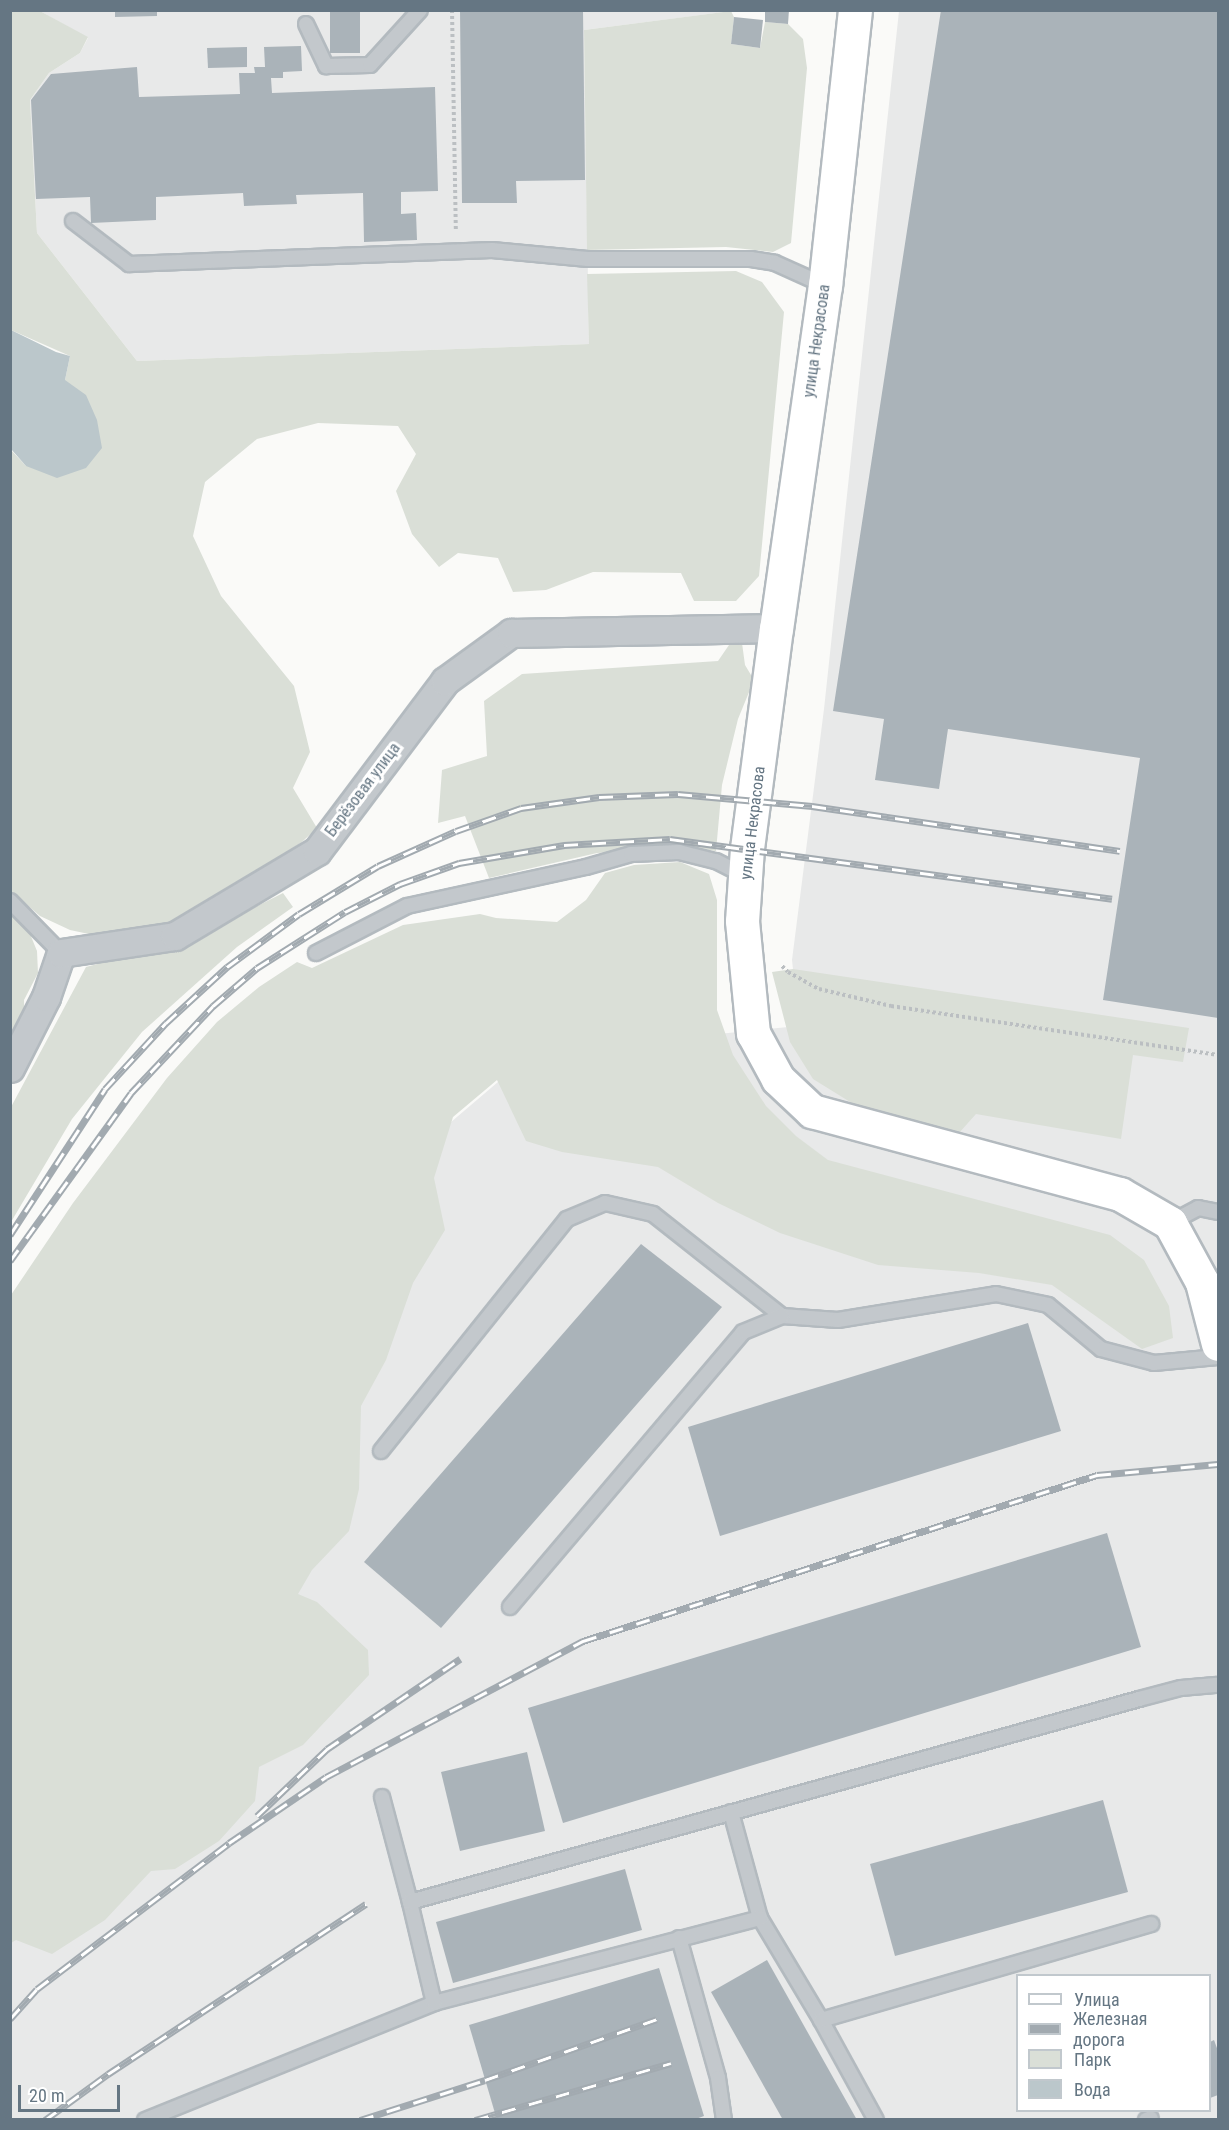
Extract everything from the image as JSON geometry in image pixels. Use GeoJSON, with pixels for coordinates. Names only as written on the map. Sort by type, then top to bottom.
{"type":"FeatureCollection","features":[{"type":"Feature","properties":{"kind":"main road","name":"улица Некрасова"},"geometry":{"type":"LineString","coordinates":[[855,10],[825,285],[776,628],[746,876],[742,921],[753,1033],[778,1080],[812,1110],[1120,1194],[1170,1223]]}},
{"type":"Feature","properties":{"kind":"main road"},"geometry":{"type":"LineString","coordinates":[[1170,1223],[1202,1282],[1218,1344]]}},
{"type":"Feature","properties":{"kind":"street","name":"Берёзовая улица"},"geometry":{"type":"LineString","coordinates":[[61,953],[175,936],[317,851],[445,681],[512,633],[776,628]]}},
{"type":"Feature","properties":{"kind":"street"},"geometry":{"type":"LineString","coordinates":[[10,1068],[46,997],[61,953]]}},
{"type":"Feature","properties":{"kind":"lane"},"geometry":{"type":"LineString","coordinates":[[306,24],[326,66],[370,65],[420,10]]}},
{"type":"Feature","properties":{"kind":"lane"},"geometry":{"type":"LineString","coordinates":[[73,220],[129,264],[492,250],[588,259],[751,260],[775,263],[825,285]]}},
{"type":"Feature","properties":{"kind":"lane"},"geometry":{"type":"LineString","coordinates":[[316,953],[407,906],[586,867],[631,854],[679,852],[716,861],[746,876]]}},
{"type":"Feature","properties":{"kind":"lane"},"geometry":{"type":"LineString","coordinates":[[10,901],[61,953]]}},
{"type":"Feature","properties":{"kind":"lane"},"geometry":{"type":"LineString","coordinates":[[381,1450],[567,1219],[605,1203],[653,1214],[782,1316]]}},
{"type":"Feature","properties":{"kind":"lane"},"geometry":{"type":"LineString","coordinates":[[1170,1223],[1198,1208],[1218,1212]]}},
{"type":"Feature","properties":{"kind":"lane"},"geometry":{"type":"LineString","coordinates":[[510,1607],[743,1332],[782,1316],[838,1320],[996,1294],[1048,1305],[1101,1349],[1154,1363],[1218,1357]]}},
{"type":"Feature","properties":{"kind":"lane"},"geometry":{"type":"LineString","coordinates":[[410,1902],[1139,1699],[1181,1688],[1218,1685]]}},
{"type":"Feature","properties":{"kind":"lane"},"geometry":{"type":"LineString","coordinates":[[382,1797],[434,2003]]}},
{"type":"Feature","properties":{"kind":"lane"},"geometry":{"type":"LineString","coordinates":[[731,1812],[760,1918],[821,2020],[876,2120]]}},
{"type":"Feature","properties":{"kind":"lane"},"geometry":{"type":"LineString","coordinates":[[145,2120],[434,2003],[760,1918]]}},
{"type":"Feature","properties":{"kind":"lane"},"geometry":{"type":"LineString","coordinates":[[821,2020],[1151,1924]]}},
{"type":"Feature","properties":{"kind":"lane"},"geometry":{"type":"LineString","coordinates":[[680,1938],[718,2078],[724,2120]]}},
{"type":"Feature","properties":{"kind":"path"},"geometry":{"type":"LineString","coordinates":[[452,10],[456,251]]}},
{"type":"Feature","properties":{"kind":"path"},"geometry":{"type":"LineString","coordinates":[[775,959],[788,972],[819,989],[891,1006],[1218,1055]]}},
{"type":"Feature","properties":{"kind":"shaded area"},"geometry":{"type":"Polygon","coordinates":[[[40,11],[732,11],[584,30],[589,344],[137,361],[37,233],[30,100],[49,73],[80,53],[88,38],[40,11]]]}},
{"type":"Feature","properties":{"kind":"shaded area"},"geometry":{"type":"Polygon","coordinates":[[[899,11],[1218,11],[1218,2119],[11,2120],[11,1843],[437,1134],[533,1052],[799,1026],[792,960],[824,709],[899,11]]]}},
{"type":"Feature","properties":{"kind":"green space"},"geometry":{"type":"Polygon","coordinates":[[[11,11],[40,11],[88,37],[80,53],[49,73],[30,100],[37,233],[137,361],[589,344],[587,274],[736,271],[762,282],[784,312],[759,576],[736,601],[694,601],[681,573],[593,572],[546,590],[513,592],[498,558],[458,553],[439,567],[412,534],[396,491],[416,454],[398,426],[318,423],[257,439],[205,482],[193,536],[221,596],[294,686],[310,752],[293,788],[317,828],[257,875],[205,908],[148,931],[103,937],[70,930],[40,916],[11,891],[10,449],[26,466],[65,380],[70,356],[11,330],[11,11]]]}},
{"type":"Feature","properties":{"kind":"green space"},"geometry":{"type":"Polygon","coordinates":[[[731,11],[734,17],[731,44],[760,48],[765,22],[788,24],[803,39],[807,68],[791,243],[773,252],[726,247],[587,250],[584,30],[731,11]]]}},
{"type":"Feature","properties":{"kind":"green space"},"geometry":{"type":"Polygon","coordinates":[[[742,643],[745,665],[754,680],[738,719],[722,785],[716,851],[688,848],[597,853],[489,878],[465,816],[438,823],[442,770],[487,756],[484,701],[522,674],[718,661],[729,645],[742,643]]]}},
{"type":"Feature","properties":{"kind":"green space"},"geometry":{"type":"Polygon","coordinates":[[[680,862],[709,874],[717,900],[717,1010],[733,1055],[766,1106],[796,1136],[828,1160],[1110,1235],[1144,1260],[1169,1306],[1173,1338],[1142,1349],[1052,1285],[979,1273],[878,1265],[780,1233],[718,1203],[658,1167],[562,1152],[526,1141],[497,1080],[453,1117],[434,1178],[445,1230],[413,1283],[386,1360],[361,1406],[359,1489],[349,1531],[312,1570],[298,1594],[317,1602],[368,1650],[369,1675],[303,1745],[259,1767],[255,1801],[219,1841],[175,1869],[151,1871],[105,1920],[52,1954],[16,1940],[11,1943],[11,1295],[73,1203],[167,1078],[217,1022],[259,987],[297,962],[312,968],[403,925],[480,914],[496,918],[557,922],[586,900],[605,873],[634,865],[680,862]]]}},
{"type":"Feature","properties":{"kind":"green space"},"geometry":{"type":"Polygon","coordinates":[[[283,893],[293,907],[237,947],[142,1032],[72,1119],[11,1222],[11,1107],[86,967],[192,939],[283,893]]]}},
{"type":"Feature","properties":{"kind":"green space"},"geometry":{"type":"Polygon","coordinates":[[[11,913],[28,929],[37,951],[38,973],[24,1000],[24,1017],[11,1042],[11,913]]]}},
{"type":"Feature","properties":{"kind":"green space"},"geometry":{"type":"Polygon","coordinates":[[[793,969],[1189,1028],[1183,1062],[1133,1055],[1121,1139],[976,1114],[959,1133],[855,1105],[813,1079],[790,1042],[772,972],[793,969]]]}},
{"type":"Feature","properties":{"kind":"water"},"geometry":{"type":"Polygon","coordinates":[[[11,330],[56,352],[70,356],[65,380],[86,395],[97,420],[102,448],[86,468],[57,478],[26,466],[11,449],[11,330]]]}},
{"type":"Feature","properties":{"kind":"building"},"geometry":{"type":"Polygon","coordinates":[[[115,10],[157,10],[157,16],[115,17],[115,10]]]}},
{"type":"Feature","properties":{"kind":"building"},"geometry":{"type":"Polygon","coordinates":[[[330,10],[360,10],[360,53],[330,53],[330,10]]]}},
{"type":"Feature","properties":{"kind":"building"},"geometry":{"type":"Polygon","coordinates":[[[460,10],[583,10],[585,180],[516,181],[517,203],[462,203],[460,10]]]}},
{"type":"Feature","properties":{"kind":"building"},"geometry":{"type":"Polygon","coordinates":[[[765,10],[789,10],[788,24],[765,22],[765,10]]]}},
{"type":"Feature","properties":{"kind":"building"},"geometry":{"type":"Polygon","coordinates":[[[941,10],[1218,10],[1218,1018],[1103,1000],[1140,758],[948,729],[939,789],[875,780],[884,719],[833,711],[941,10]]]}},
{"type":"Feature","properties":{"kind":"building"},"geometry":{"type":"Polygon","coordinates":[[[734,17],[763,20],[760,48],[731,44],[734,17]]]}},
{"type":"Feature","properties":{"kind":"building"},"geometry":{"type":"Polygon","coordinates":[[[301,46],[302,71],[283,72],[283,78],[271,78],[272,93],[435,87],[438,191],[401,192],[401,214],[416,213],[417,240],[364,242],[363,193],[296,195],[297,204],[244,206],[243,193],[156,197],[156,220],[91,223],[90,197],[36,199],[31,100],[51,74],[137,67],[139,97],[240,94],[239,73],[255,73],[254,67],[265,67],[264,47],[301,46]]]}},
{"type":"Feature","properties":{"kind":"building"},"geometry":{"type":"Polygon","coordinates":[[[247,47],[247,67],[208,68],[207,48],[247,47]]]}},
{"type":"Feature","properties":{"kind":"building"},"geometry":{"type":"Polygon","coordinates":[[[641,1244],[722,1307],[441,1628],[364,1562],[641,1244]]]}},
{"type":"Feature","properties":{"kind":"building"},"geometry":{"type":"Polygon","coordinates":[[[1028,1323],[1061,1431],[720,1536],[688,1427],[1028,1323]]]}},
{"type":"Feature","properties":{"kind":"building"},"geometry":{"type":"Polygon","coordinates":[[[1107,1533],[1141,1647],[563,1823],[528,1708],[1107,1533]]]}},
{"type":"Feature","properties":{"kind":"building"},"geometry":{"type":"Polygon","coordinates":[[[527,1752],[545,1831],[460,1851],[441,1772],[527,1752]]]}},
{"type":"Feature","properties":{"kind":"building"},"geometry":{"type":"Polygon","coordinates":[[[1103,1800],[1128,1892],[895,1956],[870,1864],[1103,1800]]]}},
{"type":"Feature","properties":{"kind":"building"},"geometry":{"type":"Polygon","coordinates":[[[625,1869],[642,1930],[453,1983],[436,1922],[625,1869]]]}},
{"type":"Feature","properties":{"kind":"building"},"geometry":{"type":"Polygon","coordinates":[[[767,1960],[857,2120],[783,2120],[711,1992],[767,1960]]]}},
{"type":"Feature","properties":{"kind":"building"},"geometry":{"type":"Polygon","coordinates":[[[659,1968],[704,2116],[693,2120],[497,2120],[469,2025],[659,1968]]]}},
{"type":"Feature","properties":{"kind":"building"},"geometry":{"type":"Polygon","coordinates":[[[1214,2040],[1218,2051],[1218,2095],[1211,2098],[1211,2042],[1214,2040]]]}},
{"type":"Feature","properties":{"kind":"railway"},"geometry":{"type":"LineString","coordinates":[[10,1235],[105,1089],[166,1023],[227,967],[299,914],[378,866],[456,831],[521,808],[599,797],[678,794],[812,806],[1120,851]]}},
{"type":"Feature","properties":{"kind":"railway"},"geometry":{"type":"LineString","coordinates":[[10,1261],[131,1093],[213,1006],[257,968],[345,912],[400,884],[459,863],[564,845],[670,839],[1112,899]]}},
{"type":"Feature","properties":{"kind":"railway"},"geometry":{"type":"LineString","coordinates":[[10,2019],[37,1989],[229,1843],[326,1777],[583,1641],[1097,1475],[1218,1464]]}},
{"type":"Feature","properties":{"kind":"railway"},"geometry":{"type":"LineString","coordinates":[[257,1816],[327,1749],[460,1659]]}},
{"type":"Feature","properties":{"kind":"railway"},"geometry":{"type":"LineString","coordinates":[[45,2120],[108,2074],[366,1904]]}},
{"type":"Feature","properties":{"kind":"railway"},"geometry":{"type":"LineString","coordinates":[[360,2120],[485,2080],[657,2019]]}},
{"type":"Feature","properties":{"kind":"railway"},"geometry":{"type":"LineString","coordinates":[[475,2120],[671,2063]]}}]}
